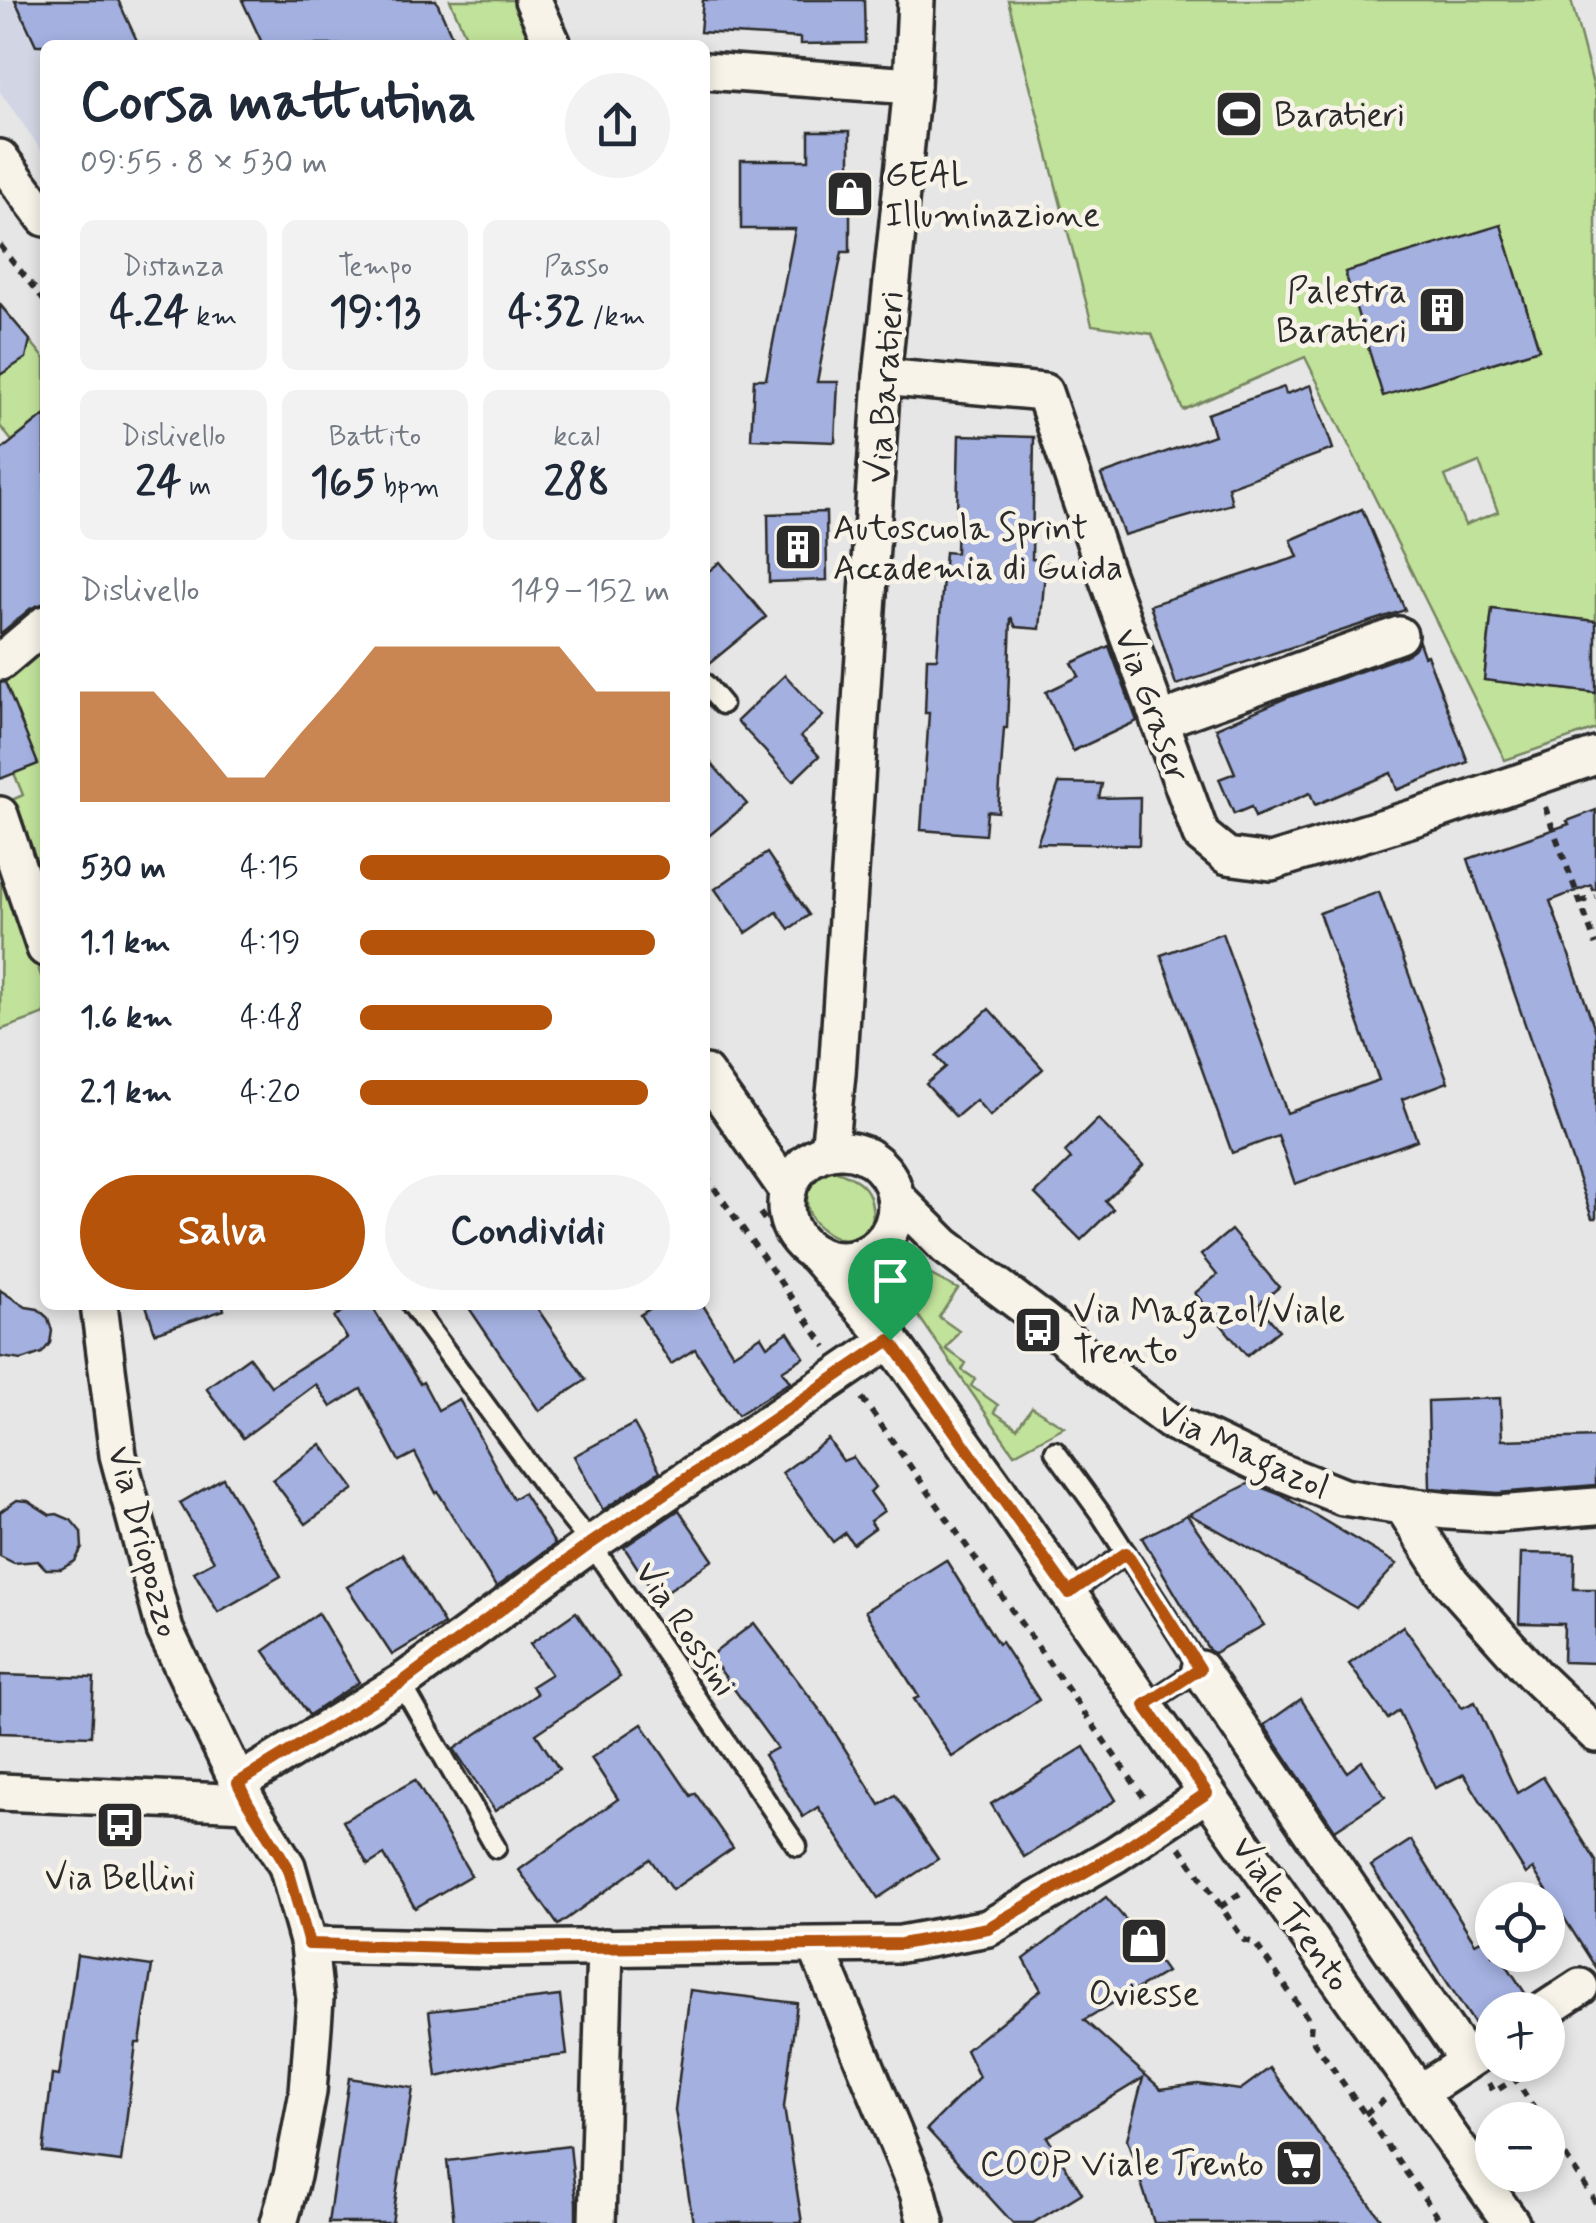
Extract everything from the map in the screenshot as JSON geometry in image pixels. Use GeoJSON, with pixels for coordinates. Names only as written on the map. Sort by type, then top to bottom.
{"type":"FeatureCollection","features":[{"type":"Feature","properties":{"kind":"street"},"geometry":{"type":"LineString","coordinates":[[533,0],[551,40]]}},
{"type":"Feature","properties":{"kind":"street","name":"Via Baratieri"},"geometry":{"type":"LineString","coordinates":[[806,1170],[837,1074],[882,377],[912,86],[916,0]]}},
{"type":"Feature","properties":{"kind":"street"},"geometry":{"type":"LineString","coordinates":[[710,70],[912,86]]}},
{"type":"Feature","properties":{"kind":"street"},"geometry":{"type":"LineString","coordinates":[[0,158],[40,211]]}},
{"type":"Feature","properties":{"kind":"street","name":"Via Graser"},"geometry":{"type":"LineString","coordinates":[[882,377],[1044,392],[1201,836],[1228,856],[1271,862],[1596,756]]}},
{"type":"Feature","properties":{"kind":"street"},"geometry":{"type":"LineString","coordinates":[[0,662],[40,628]]}},
{"type":"Feature","properties":{"kind":"street"},"geometry":{"type":"LineString","coordinates":[[1159,721],[1398,635]]}},
{"type":"Feature","properties":{"kind":"street"},"geometry":{"type":"LineString","coordinates":[[4,827],[40,933]]}},
{"type":"Feature","properties":{"kind":"street","name":"Via Baratieri"},"geometry":{"type":"LineString","coordinates":[[837,1074],[865,1156]]}},
{"type":"Feature","properties":{"kind":"street","name":"Viale Trento"},"geometry":{"type":"LineString","coordinates":[[710,1079],[744,1126],[806,1170],[786,1210],[790,1227],[800,1242],[890,1340],[1207,1793],[1404,2096],[1511,2223]]}},
{"type":"Feature","properties":{"kind":"street"},"geometry":{"type":"LineString","coordinates":[[806,1170],[847,1150],[879,1166],[890,1180],[895,1214],[892,1226],[872,1250]]}},
{"type":"Feature","properties":{"kind":"street","name":"Via Magazol"},"geometry":{"type":"LineString","coordinates":[[895,1196],[945,1246],[1170,1421],[1256,1462],[1342,1497],[1448,1512],[1498,1514],[1596,1506]]}},
{"type":"Feature","properties":{"kind":"street"},"geometry":{"type":"LineString","coordinates":[[815,1254],[832,1260],[850,1259],[872,1250],[945,1246]]}},
{"type":"Feature","properties":{"kind":"street","name":"Viale Trento"},"geometry":{"type":"LineString","coordinates":[[872,1250],[890,1340]]}},
{"type":"Feature","properties":{"kind":"street","name":"Via Driopozzo"},"geometry":{"type":"LineString","coordinates":[[100,1310],[118,1454],[165,1630],[243,1793],[287,1866],[309,1944],[314,2000],[308,2092],[280,2223]]}},
{"type":"Feature","properties":{"kind":"street"},"geometry":{"type":"LineString","coordinates":[[0,1792],[243,1793],[590,1544],[890,1340]]}},
{"type":"Feature","properties":{"kind":"street"},"geometry":{"type":"LineString","coordinates":[[1402,1506],[1451,1582],[1535,1676],[1596,1734]]}},
{"type":"Feature","properties":{"kind":"street"},"geometry":{"type":"LineString","coordinates":[[1200,1669],[1475,2050]]}},
{"type":"Feature","properties":{"kind":"street"},"geometry":{"type":"LineString","coordinates":[[309,1944],[493,1949],[901,1944],[988,1928],[1116,1854],[1207,1793]]}},
{"type":"Feature","properties":{"kind":"street"},"geometry":{"type":"LineString","coordinates":[[816,1946],[918,2192],[926,2223]]}},
{"type":"Feature","properties":{"kind":"street"},"geometry":{"type":"LineString","coordinates":[[597,2223],[605,1947]]}},
{"type":"Feature","properties":{"kind":"street"},"geometry":{"type":"LineString","coordinates":[[1565,1996],[1580,1986]]}},
{"type":"Feature","properties":{"kind":"street"},"geometry":{"type":"LineString","coordinates":[[1404,2096],[1475,2056]]}},
{"type":"Feature","properties":{"kind":"lane"},"geometry":{"type":"LineString","coordinates":[[710,690],[722,704]]}},
{"type":"Feature","properties":{"kind":"lane","name":"Via Rossini"},"geometry":{"type":"LineString","coordinates":[[416,1310],[590,1544],[797,1846]]}},
{"type":"Feature","properties":{"kind":"lane"},"geometry":{"type":"LineString","coordinates":[[1055,1451],[1200,1669],[1145,1705]]}},
{"type":"Feature","properties":{"kind":"lane"},"geometry":{"type":"LineString","coordinates":[[1069,1593],[1126,1553]]}},
{"type":"Feature","properties":{"kind":"lane"},"geometry":{"type":"LineString","coordinates":[[401,1683],[496,1848]]}},
{"type":"Feature","properties":{"kind":"path"},"geometry":{"type":"LineString","coordinates":[[0,244],[40,296]]}},
{"type":"Feature","properties":{"kind":"path"},"geometry":{"type":"LineString","coordinates":[[1535,777],[1596,945]]}},
{"type":"Feature","properties":{"kind":"path"},"geometry":{"type":"LineString","coordinates":[[1580,902],[1596,897]]}},
{"type":"Feature","properties":{"kind":"path"},"geometry":{"type":"LineString","coordinates":[[710,1183],[835,1377],[1151,1809]]}},
{"type":"Feature","properties":{"kind":"path"},"geometry":{"type":"LineString","coordinates":[[1182,1850],[1244,1940],[1255,1943],[1310,2023],[1314,2042],[1442,2223]]}},
{"type":"Feature","properties":{"kind":"path"},"geometry":{"type":"LineString","coordinates":[[1220,1906],[1243,1891]]}},
{"type":"Feature","properties":{"kind":"path"},"geometry":{"type":"LineString","coordinates":[[1490,2082],[1494,2092],[1510,2082]]}},
{"type":"Feature","properties":{"kind":"path"},"geometry":{"type":"LineString","coordinates":[[1365,2114],[1404,2096]]}},
{"type":"Feature","properties":{"kind":"path"},"geometry":{"type":"LineString","coordinates":[[1565,2155],[1596,2203]]}},
{"type":"Feature","properties":{"kind":"shaded area"},"geometry":{"type":"Polygon","coordinates":[[[0,0],[118,0],[53,40],[40,40],[40,148],[0,92],[0,0]]]}},
{"type":"Feature","properties":{"kind":"green space"},"geometry":{"type":"Polygon","coordinates":[[[450,0],[522,0],[539,40],[468,40],[450,0]]]}},
{"type":"Feature","properties":{"kind":"green space"},"geometry":{"type":"Polygon","coordinates":[[[1008,0],[1571,0],[1596,96],[1596,621],[1492,609],[1484,680],[1596,693],[1596,729],[1505,760],[1305,357],[1183,410],[1152,334],[1092,325],[1008,0]],[[1501,225],[1346,272],[1383,395],[1539,349],[1501,225]],[[1479,462],[1445,476],[1465,525],[1498,512],[1479,462]]]}},
{"type":"Feature","properties":{"kind":"green space"},"geometry":{"type":"Polygon","coordinates":[[[0,304],[40,353],[40,419],[12,441],[0,426],[0,304]]]}},
{"type":"Feature","properties":{"kind":"green space"},"geometry":{"type":"Polygon","coordinates":[[[40,639],[40,895],[5,803],[23,795],[0,711],[0,671],[40,639]]]}},
{"type":"Feature","properties":{"kind":"green space"},"geometry":{"type":"Polygon","coordinates":[[[1,863],[40,973],[40,1016],[0,1030],[1,863]]]}},
{"type":"Feature","properties":{"kind":"green space"},"geometry":{"type":"Polygon","coordinates":[[[828,1168],[859,1182],[869,1195],[872,1229],[854,1243],[822,1230],[808,1210],[810,1182],[828,1168]]]}},
{"type":"Feature","properties":{"kind":"green space"},"geometry":{"type":"Polygon","coordinates":[[[915,1271],[958,1289],[939,1317],[959,1331],[946,1349],[966,1363],[962,1370],[975,1379],[971,1386],[998,1405],[994,1412],[1017,1428],[1032,1407],[1064,1427],[1014,1454],[904,1295],[905,1281],[915,1271]]]}},
{"type":"Feature","properties":{"kind":"building"},"geometry":{"type":"Polygon","coordinates":[[[15,0],[118,0],[137,40],[40,40],[40,45],[36,45],[15,0]]]}},
{"type":"Feature","properties":{"kind":"building"},"geometry":{"type":"Polygon","coordinates":[[[242,0],[436,0],[454,40],[261,40],[242,0]]]}},
{"type":"Feature","properties":{"kind":"building"},"geometry":{"type":"Polygon","coordinates":[[[703,0],[864,0],[865,43],[800,44],[800,38],[700,32],[703,0]]]}},
{"type":"Feature","properties":{"kind":"building"},"geometry":{"type":"Polygon","coordinates":[[[809,131],[850,131],[850,252],[842,252],[817,382],[838,382],[835,442],[751,439],[754,379],[766,379],[795,229],[741,229],[741,160],[809,160],[809,131]]]}},
{"type":"Feature","properties":{"kind":"building","name":"Palestra Baratieri"},"geometry":{"type":"Polygon","coordinates":[[[1501,225],[1539,349],[1383,396],[1345,272],[1501,225]]]}},
{"type":"Feature","properties":{"kind":"building"},"geometry":{"type":"Polygon","coordinates":[[[0,305],[30,340],[26,358],[0,375],[0,305]]]}},
{"type":"Feature","properties":{"kind":"building"},"geometry":{"type":"Polygon","coordinates":[[[1311,385],[1333,449],[1228,487],[1232,504],[1124,535],[1101,475],[1214,435],[1207,414],[1284,387],[1286,394],[1311,385]]]}},
{"type":"Feature","properties":{"kind":"building"},"geometry":{"type":"Polygon","coordinates":[[[40,419],[40,605],[0,634],[0,451],[40,419]]]}},
{"type":"Feature","properties":{"kind":"building"},"geometry":{"type":"Polygon","coordinates":[[[959,435],[1034,437],[1032,559],[1046,560],[1040,629],[1016,627],[1011,617],[1007,728],[998,812],[987,811],[985,835],[921,830],[929,713],[925,713],[927,658],[937,658],[945,552],[956,553],[959,435]]]}},
{"type":"Feature","properties":{"kind":"building"},"geometry":{"type":"Polygon","coordinates":[[[1362,509],[1405,610],[1176,685],[1150,605],[1298,557],[1291,540],[1362,509]]]}},
{"type":"Feature","properties":{"kind":"building","name":"Autoscuola Sprint Accademia di Guida"},"geometry":{"type":"Polygon","coordinates":[[[826,512],[827,580],[769,582],[768,514],[826,512]]]}},
{"type":"Feature","properties":{"kind":"building"},"geometry":{"type":"Polygon","coordinates":[[[720,562],[766,617],[710,663],[710,570],[720,562]]]}},
{"type":"Feature","properties":{"kind":"building"},"geometry":{"type":"Polygon","coordinates":[[[1492,609],[1596,621],[1596,693],[1484,680],[1492,609]]]}},
{"type":"Feature","properties":{"kind":"building"},"geometry":{"type":"Polygon","coordinates":[[[1419,642],[1468,762],[1397,790],[1391,773],[1315,805],[1310,793],[1255,817],[1251,807],[1234,814],[1219,779],[1235,773],[1216,728],[1406,655],[1419,642]]]}},
{"type":"Feature","properties":{"kind":"building"},"geometry":{"type":"Polygon","coordinates":[[[1109,646],[1137,721],[1073,751],[1046,692],[1079,676],[1072,663],[1109,646]]]}},
{"type":"Feature","properties":{"kind":"building"},"geometry":{"type":"Polygon","coordinates":[[[785,675],[823,716],[801,736],[819,756],[793,781],[737,721],[785,675]]]}},
{"type":"Feature","properties":{"kind":"building"},"geometry":{"type":"Polygon","coordinates":[[[5,682],[38,764],[0,779],[0,683],[5,682]]]}},
{"type":"Feature","properties":{"kind":"building"},"geometry":{"type":"Polygon","coordinates":[[[710,762],[747,804],[710,835],[710,762]]]}},
{"type":"Feature","properties":{"kind":"building"},"geometry":{"type":"Polygon","coordinates":[[[1059,783],[1102,784],[1099,798],[1140,797],[1139,845],[1037,843],[1059,783]]]}},
{"type":"Feature","properties":{"kind":"building"},"geometry":{"type":"Polygon","coordinates":[[[1596,810],[1596,889],[1591,885],[1550,901],[1596,1032],[1596,1218],[1592,1218],[1468,859],[1569,824],[1567,821],[1596,810]]]}},
{"type":"Feature","properties":{"kind":"building"},"geometry":{"type":"Polygon","coordinates":[[[767,853],[809,915],[789,929],[777,912],[746,933],[715,889],[767,853]]]}},
{"type":"Feature","properties":{"kind":"building"},"geometry":{"type":"Polygon","coordinates":[[[1379,892],[1448,1082],[1402,1099],[1417,1140],[1295,1184],[1278,1136],[1232,1153],[1161,955],[1222,933],[1287,1113],[1379,1080],[1319,913],[1379,892]]]}},
{"type":"Feature","properties":{"kind":"building"},"geometry":{"type":"Polygon","coordinates":[[[989,1009],[1043,1069],[990,1116],[976,1100],[956,1117],[926,1084],[946,1067],[936,1056],[989,1009]]]}},
{"type":"Feature","properties":{"kind":"building"},"geometry":{"type":"Polygon","coordinates":[[[1098,1119],[1143,1165],[1105,1201],[1113,1209],[1081,1240],[1035,1194],[1071,1159],[1065,1152],[1098,1119]]]}},
{"type":"Feature","properties":{"kind":"building"},"geometry":{"type":"Polygon","coordinates":[[[1231,1230],[1279,1287],[1258,1305],[1279,1330],[1247,1356],[1195,1293],[1217,1275],[1201,1255],[1231,1230]]]}},
{"type":"Feature","properties":{"kind":"building"},"geometry":{"type":"Polygon","coordinates":[[[0,1290],[48,1318],[50,1343],[42,1353],[22,1360],[0,1357],[0,1290]]]}},
{"type":"Feature","properties":{"kind":"building"},"geometry":{"type":"Polygon","coordinates":[[[148,1310],[224,1310],[155,1333],[148,1310]]]}},
{"type":"Feature","properties":{"kind":"building"},"geometry":{"type":"Polygon","coordinates":[[[345,1310],[374,1310],[438,1410],[459,1399],[513,1499],[523,1493],[555,1544],[496,1587],[415,1453],[399,1461],[361,1389],[331,1407],[316,1384],[243,1438],[206,1388],[249,1357],[271,1386],[347,1338],[334,1317],[345,1310]]]}},
{"type":"Feature","properties":{"kind":"building"},"geometry":{"type":"Polygon","coordinates":[[[470,1310],[538,1310],[586,1380],[539,1411],[470,1310]]]}},
{"type":"Feature","properties":{"kind":"building"},"geometry":{"type":"Polygon","coordinates":[[[648,1310],[706,1310],[733,1354],[761,1336],[767,1346],[788,1332],[804,1357],[782,1371],[790,1382],[738,1415],[695,1349],[671,1364],[640,1315],[648,1310]]]}},
{"type":"Feature","properties":{"kind":"building"},"geometry":{"type":"Polygon","coordinates":[[[1500,1398],[1502,1440],[1596,1437],[1596,1485],[1498,1493],[1430,1488],[1428,1401],[1500,1398]]]}},
{"type":"Feature","properties":{"kind":"building"},"geometry":{"type":"Polygon","coordinates":[[[634,1424],[660,1471],[603,1510],[574,1456],[634,1424]]]}},
{"type":"Feature","properties":{"kind":"building"},"geometry":{"type":"Polygon","coordinates":[[[828,1439],[843,1461],[853,1457],[875,1487],[870,1492],[884,1511],[870,1521],[875,1528],[853,1544],[845,1533],[833,1542],[782,1473],[828,1439]]]}},
{"type":"Feature","properties":{"kind":"building"},"geometry":{"type":"Polygon","coordinates":[[[321,1444],[354,1489],[306,1524],[273,1480],[321,1444]]]}},
{"type":"Feature","properties":{"kind":"building"},"geometry":{"type":"Polygon","coordinates":[[[223,1478],[281,1576],[218,1612],[194,1572],[214,1561],[180,1503],[223,1478]]]}},
{"type":"Feature","properties":{"kind":"building"},"geometry":{"type":"Polygon","coordinates":[[[1250,1483],[1281,1495],[1397,1564],[1356,1608],[1189,1514],[1250,1483]]]}},
{"type":"Feature","properties":{"kind":"building"},"geometry":{"type":"Polygon","coordinates":[[[17,1500],[71,1520],[81,1532],[82,1548],[75,1561],[61,1569],[46,1569],[38,1561],[14,1563],[0,1556],[0,1512],[17,1500]]]}},
{"type":"Feature","properties":{"kind":"building"},"geometry":{"type":"Polygon","coordinates":[[[679,1510],[713,1560],[657,1598],[624,1547],[679,1510]]]}},
{"type":"Feature","properties":{"kind":"building"},"geometry":{"type":"Polygon","coordinates":[[[1187,1515],[1264,1625],[1214,1653],[1142,1538],[1187,1515]]]}},
{"type":"Feature","properties":{"kind":"building"},"geometry":{"type":"Polygon","coordinates":[[[1521,1553],[1575,1554],[1574,1589],[1596,1589],[1596,1663],[1563,1662],[1564,1624],[1519,1623],[1521,1553]]]}},
{"type":"Feature","properties":{"kind":"building"},"geometry":{"type":"Polygon","coordinates":[[[402,1554],[444,1624],[392,1655],[347,1587],[402,1554]]]}},
{"type":"Feature","properties":{"kind":"building"},"geometry":{"type":"Polygon","coordinates":[[[946,1560],[998,1644],[1001,1642],[1039,1700],[952,1757],[865,1611],[946,1560]]]}},
{"type":"Feature","properties":{"kind":"building"},"geometry":{"type":"Polygon","coordinates":[[[576,1612],[620,1677],[536,1734],[559,1769],[495,1811],[454,1749],[537,1694],[532,1686],[551,1674],[530,1644],[576,1612]]]}},
{"type":"Feature","properties":{"kind":"building"},"geometry":{"type":"Polygon","coordinates":[[[318,1613],[359,1682],[309,1715],[264,1651],[318,1613]]]}},
{"type":"Feature","properties":{"kind":"building"},"geometry":{"type":"Polygon","coordinates":[[[754,1623],[825,1717],[880,1805],[895,1795],[938,1859],[878,1898],[818,1807],[803,1817],[764,1755],[777,1748],[710,1656],[754,1623]]]}},
{"type":"Feature","properties":{"kind":"building"},"geometry":{"type":"Polygon","coordinates":[[[1403,1626],[1462,1708],[1475,1702],[1517,1793],[1543,1777],[1596,1861],[1596,1968],[1565,1919],[1565,1882],[1541,1882],[1533,1869],[1526,1874],[1464,1774],[1435,1788],[1399,1711],[1388,1719],[1349,1664],[1403,1626]]]}},
{"type":"Feature","properties":{"kind":"building"},"geometry":{"type":"Polygon","coordinates":[[[0,1675],[94,1678],[91,1736],[0,1733],[0,1675]]]}},
{"type":"Feature","properties":{"kind":"building"},"geometry":{"type":"Polygon","coordinates":[[[1301,1699],[1347,1772],[1362,1761],[1385,1797],[1335,1830],[1264,1725],[1301,1699]]]}},
{"type":"Feature","properties":{"kind":"building"},"geometry":{"type":"Polygon","coordinates":[[[642,1724],[691,1796],[695,1793],[733,1848],[672,1890],[650,1859],[558,1925],[519,1870],[618,1799],[591,1758],[642,1724]]]}},
{"type":"Feature","properties":{"kind":"building"},"geometry":{"type":"Polygon","coordinates":[[[1084,1747],[1116,1800],[1024,1857],[991,1804],[1084,1747]]]}},
{"type":"Feature","properties":{"kind":"building"},"geometry":{"type":"Polygon","coordinates":[[[415,1780],[471,1875],[415,1908],[384,1855],[368,1865],[343,1821],[415,1780]]]}},
{"type":"Feature","properties":{"kind":"building"},"geometry":{"type":"Polygon","coordinates":[[[1411,1840],[1475,1943],[1475,1972],[1511,1972],[1524,1992],[1475,1992],[1475,2024],[1371,1866],[1411,1840]]]}},
{"type":"Feature","properties":{"kind":"building"},"geometry":{"type":"Polygon","coordinates":[[[1106,1897],[1166,1972],[1084,2020],[1161,2089],[1198,2084],[1240,2090],[1270,2068],[1384,2223],[1154,2223],[1127,2139],[1143,2078],[1047,2137],[1082,2193],[1033,2223],[1013,2223],[927,2129],[979,2077],[966,2050],[1041,1990],[1024,1959],[1106,1897]]]}},
{"type":"Feature","properties":{"kind":"building"},"geometry":{"type":"Polygon","coordinates":[[[77,1955],[152,1966],[140,2043],[136,2043],[121,2162],[43,2152],[52,2075],[59,2076],[77,1955]]]}},
{"type":"Feature","properties":{"kind":"building"},"geometry":{"type":"Polygon","coordinates":[[[690,1990],[797,2003],[784,2107],[802,2223],[693,2223],[675,2110],[690,1990]]]}},
{"type":"Feature","properties":{"kind":"building"},"geometry":{"type":"Polygon","coordinates":[[[560,1996],[567,2055],[502,2062],[437,2077],[429,2011],[560,1996]]]}},
{"type":"Feature","properties":{"kind":"building"},"geometry":{"type":"Polygon","coordinates":[[[349,2078],[413,2088],[392,2223],[328,2223],[349,2078]]]}},
{"type":"Feature","properties":{"kind":"building"},"geometry":{"type":"Polygon","coordinates":[[[570,2146],[576,2223],[454,2223],[447,2161],[570,2146]]]}},
{"type":"Feature","properties":{"kind":"place","name":"Baratieri"},"geometry":{"type":"Point","coordinates":[1239,114]}},
{"type":"Feature","properties":{"kind":"place","name":"GEAL Illuminazione"},"geometry":{"type":"Point","coordinates":[850,194]}},
{"type":"Feature","properties":{"kind":"place","name":"Palestra Baratieri"},"geometry":{"type":"Point","coordinates":[1442,310]}},
{"type":"Feature","properties":{"kind":"place","name":"Autoscuola Sprint Accademia di Guida"},"geometry":{"type":"Point","coordinates":[798,547]}},
{"type":"Feature","properties":{"kind":"place","name":"Via Magazol/Viale Trento"},"geometry":{"type":"Point","coordinates":[1038,1330]}},
{"type":"Feature","properties":{"kind":"place","name":"Via Bellini"},"geometry":{"type":"Point","coordinates":[120,1825]}},
{"type":"Feature","properties":{"kind":"place","name":"Oviesse"},"geometry":{"type":"Point","coordinates":[1144,1941]}},
{"type":"Feature","properties":{"kind":"place","name":"COOP Viale Trento"},"geometry":{"type":"Point","coordinates":[1299,2163]}},
{"type":"Feature","properties":{"kind":"route"},"geometry":{"type":"LineString","coordinates":[[890,1340],[1069,1593],[1126,1553],[1200,1669],[1145,1705],[1207,1793],[1116,1854],[988,1928],[901,1944],[493,1949],[309,1944],[287,1866],[238,1783],[401,1683],[590,1544],[890,1340]]}}]}
